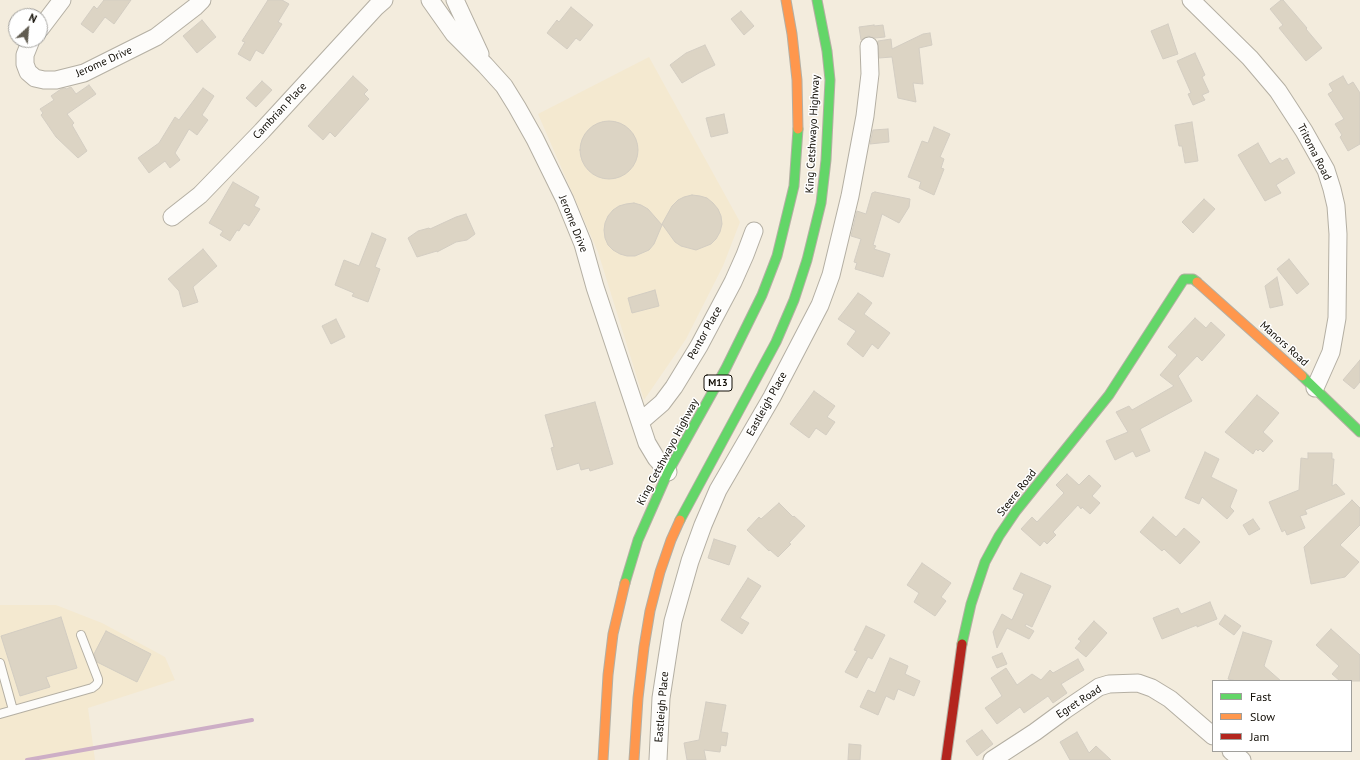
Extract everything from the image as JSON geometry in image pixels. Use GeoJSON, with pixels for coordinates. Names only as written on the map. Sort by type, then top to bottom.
{"type":"FeatureCollection","features":[{"type":"Feature","properties":{"kind":"main road","name":"King Cetshwayo Highway"},"geometry":{"type":"LineString","coordinates":[[603,760],[608,675],[613,634],[625,582],[638,540],[668,472],[719,380],[762,295],[776,256],[794,186],[798,142],[797,80],[792,34],[786,0]]}},
{"type":"Feature","properties":{"kind":"main road","name":"King Cetshwayo Highway"},"geometry":{"type":"LineString","coordinates":[[634,760],[638,698],[644,647],[650,611],[660,572],[671,540],[686,507],[776,342],[794,300],[807,260],[818,218],[826,160],[830,80],[817,0]]}},
{"type":"Feature","properties":{"kind":"main road","name":"Manors Road"},"geometry":{"type":"LineString","coordinates":[[1188,278],[1193,279],[1205,288],[1315,388],[1360,432]]}},
{"type":"Feature","properties":{"kind":"main road","name":"Steere Road"},"geometry":{"type":"LineString","coordinates":[[946,760],[961,647],[971,604],[986,562],[999,536],[1016,511],[1109,395],[1130,365],[1184,279],[1188,278]]}},
{"type":"Feature","properties":{"kind":"street"},"geometry":{"type":"LineString","coordinates":[[48,18],[62,0]]}},
{"type":"Feature","properties":{"kind":"street","name":"Jerome Drive"},"geometry":{"type":"LineString","coordinates":[[28,48],[24,64],[28,72],[35,78],[56,80],[84,73],[156,37],[202,0]]}},
{"type":"Feature","properties":{"kind":"street","name":"Cambrian Place"},"geometry":{"type":"LineString","coordinates":[[172,217],[200,195],[262,131],[370,12],[384,0]]}},
{"type":"Feature","properties":{"kind":"street","name":"Jerome Drive"},"geometry":{"type":"LineString","coordinates":[[430,0],[454,34],[504,86],[518,107],[565,200],[583,244],[595,287],[647,443],[656,458],[668,472]]}},
{"type":"Feature","properties":{"kind":"street"},"geometry":{"type":"LineString","coordinates":[[455,0],[485,65]]}},
{"type":"Feature","properties":{"kind":"street","name":"Tritoma Road"},"geometry":{"type":"LineString","coordinates":[[1191,0],[1250,58],[1278,91],[1326,170],[1336,206],[1338,234],[1337,318],[1331,352],[1315,388]]}},
{"type":"Feature","properties":{"kind":"street","name":"Eastleigh Place"},"geometry":{"type":"LineString","coordinates":[[658,760],[661,698],[673,621],[690,561],[718,490],[772,397],[800,345],[820,305],[831,275],[850,196],[865,116],[870,74],[869,46]]}},
{"type":"Feature","properties":{"kind":"street","name":"Pentor Place"},"geometry":{"type":"LineString","coordinates":[[640,422],[662,403],[674,388],[733,282],[754,231]]}},
{"type":"Feature","properties":{"kind":"street","name":"Egret Road"},"geometry":{"type":"LineString","coordinates":[[992,760],[1099,687],[1108,684],[1138,683],[1152,688],[1170,699],[1212,734]]}},
{"type":"Feature","properties":{"kind":"street"},"geometry":{"type":"LineString","coordinates":[[1233,752],[1242,760]]}},
{"type":"Feature","properties":{"kind":"lane"},"geometry":{"type":"LineString","coordinates":[[0,714],[96,685],[98,678],[81,635]]}},
{"type":"Feature","properties":{"kind":"lane"},"geometry":{"type":"LineString","coordinates":[[0,663],[13,710]]}},
{"type":"Feature","properties":{"kind":"shaded area"},"geometry":{"type":"Polygon","coordinates":[[[649,57],[740,222],[723,266],[686,339],[644,400],[598,252],[538,114],[649,57]]]}},
{"type":"Feature","properties":{"kind":"shaded area"},"geometry":{"type":"Polygon","coordinates":[[[0,605],[56,605],[102,623],[165,657],[175,680],[88,708],[95,760],[0,760],[0,605]]]}},
{"type":"Feature","properties":{"kind":"building"},"geometry":{"type":"Polygon","coordinates":[[[104,0],[131,0],[114,24],[105,17],[93,33],[81,24],[94,6],[97,9],[104,0]]]}},
{"type":"Feature","properties":{"kind":"building"},"geometry":{"type":"Polygon","coordinates":[[[268,0],[282,0],[289,4],[278,22],[282,24],[263,54],[256,50],[250,61],[238,54],[245,42],[242,41],[268,0]]]}},
{"type":"Feature","properties":{"kind":"building"},"geometry":{"type":"Polygon","coordinates":[[[1283,0],[1307,28],[1306,29],[1322,48],[1306,61],[1279,28],[1283,25],[1270,9],[1283,0]]]}},
{"type":"Feature","properties":{"kind":"building"},"geometry":{"type":"Polygon","coordinates":[[[571,7],[593,25],[580,41],[576,38],[567,49],[547,33],[557,20],[559,22],[571,7]]]}},
{"type":"Feature","properties":{"kind":"building"},"geometry":{"type":"Polygon","coordinates":[[[741,11],[754,26],[744,35],[731,19],[741,11]]]}},
{"type":"Feature","properties":{"kind":"building"},"geometry":{"type":"Polygon","coordinates":[[[202,20],[216,37],[197,53],[183,36],[202,20]]]}},
{"type":"Feature","properties":{"kind":"building"},"geometry":{"type":"Polygon","coordinates":[[[1168,24],[1178,54],[1163,59],[1151,31],[1168,24]]]}},
{"type":"Feature","properties":{"kind":"building"},"geometry":{"type":"Polygon","coordinates":[[[883,25],[885,37],[875,38],[868,36],[861,40],[859,27],[883,25]]]}},
{"type":"Feature","properties":{"kind":"building"},"geometry":{"type":"Polygon","coordinates":[[[930,33],[932,45],[919,48],[923,84],[913,83],[916,102],[898,98],[892,57],[879,58],[878,41],[891,39],[892,49],[923,34],[930,33]]]}},
{"type":"Feature","properties":{"kind":"building"},"geometry":{"type":"Polygon","coordinates":[[[705,45],[715,65],[682,83],[670,65],[686,53],[705,45]]]}},
{"type":"Feature","properties":{"kind":"building"},"geometry":{"type":"Polygon","coordinates":[[[1195,53],[1205,75],[1202,77],[1209,92],[1202,95],[1205,100],[1193,105],[1188,94],[1191,93],[1177,61],[1195,53]]]}},
{"type":"Feature","properties":{"kind":"building"},"geometry":{"type":"Polygon","coordinates":[[[353,76],[368,90],[364,94],[369,99],[335,137],[330,132],[323,140],[308,126],[353,76]]]}},
{"type":"Feature","properties":{"kind":"building"},"geometry":{"type":"Polygon","coordinates":[[[1343,76],[1348,85],[1353,82],[1360,93],[1360,144],[1348,151],[1340,137],[1342,135],[1335,124],[1344,119],[1328,94],[1333,91],[1329,84],[1343,76]]]}},
{"type":"Feature","properties":{"kind":"building"},"geometry":{"type":"Polygon","coordinates":[[[262,81],[272,90],[256,107],[246,98],[262,81]]]}},
{"type":"Feature","properties":{"kind":"building"},"geometry":{"type":"Polygon","coordinates":[[[89,85],[96,94],[67,114],[74,123],[72,125],[87,151],[78,158],[56,137],[41,115],[43,113],[40,109],[54,100],[51,96],[61,89],[71,87],[76,94],[89,85]]]}},
{"type":"Feature","properties":{"kind":"building"},"geometry":{"type":"Polygon","coordinates":[[[203,88],[214,96],[202,115],[208,120],[197,135],[189,129],[175,153],[180,160],[170,168],[165,161],[149,173],[138,158],[159,143],[175,117],[179,120],[203,88]]]}},
{"type":"Feature","properties":{"kind":"building"},"geometry":{"type":"Polygon","coordinates":[[[724,114],[728,133],[711,137],[706,118],[724,114]]]}},
{"type":"Feature","properties":{"kind":"building"},"geometry":{"type":"Polygon","coordinates":[[[609,121],[625,126],[633,134],[638,150],[633,166],[625,174],[609,179],[593,174],[585,166],[580,150],[585,134],[593,126],[609,121]]]}},
{"type":"Feature","properties":{"kind":"building"},"geometry":{"type":"Polygon","coordinates":[[[1192,122],[1198,161],[1185,163],[1182,146],[1179,146],[1175,125],[1192,122]]]}},
{"type":"Feature","properties":{"kind":"building"},"geometry":{"type":"Polygon","coordinates":[[[934,127],[950,134],[940,157],[944,159],[941,168],[944,169],[934,195],[919,188],[921,182],[908,177],[922,141],[928,143],[934,127]]]}},
{"type":"Feature","properties":{"kind":"building"},"geometry":{"type":"Polygon","coordinates":[[[888,129],[889,142],[870,144],[873,130],[888,129]]]}},
{"type":"Feature","properties":{"kind":"building"},"geometry":{"type":"Polygon","coordinates":[[[1258,143],[1270,164],[1280,158],[1282,161],[1287,158],[1295,173],[1276,185],[1281,193],[1265,201],[1238,155],[1258,143]]]}},
{"type":"Feature","properties":{"kind":"building"},"geometry":{"type":"Polygon","coordinates":[[[233,182],[259,197],[254,206],[260,209],[249,226],[244,223],[239,231],[237,230],[230,241],[220,235],[223,231],[209,223],[233,182]]]}},
{"type":"Feature","properties":{"kind":"building"},"geometry":{"type":"Polygon","coordinates":[[[875,192],[910,199],[909,207],[899,223],[882,214],[873,245],[876,246],[874,249],[890,254],[883,277],[855,269],[857,263],[854,262],[861,239],[851,236],[857,211],[866,214],[872,193],[875,192]]]}},
{"type":"Feature","properties":{"kind":"building"},"geometry":{"type":"Polygon","coordinates":[[[692,195],[707,198],[713,203],[721,216],[722,224],[720,232],[711,244],[696,250],[681,246],[675,242],[662,224],[672,206],[678,200],[692,195]]]}},
{"type":"Feature","properties":{"kind":"building"},"geometry":{"type":"Polygon","coordinates":[[[1204,199],[1215,209],[1193,233],[1182,222],[1204,199]]]}},
{"type":"Feature","properties":{"kind":"building"},"geometry":{"type":"Polygon","coordinates":[[[634,203],[648,209],[662,225],[654,244],[649,250],[635,256],[627,256],[613,250],[608,245],[604,230],[608,216],[613,210],[619,206],[634,203]]]}},
{"type":"Feature","properties":{"kind":"building"},"geometry":{"type":"Polygon","coordinates":[[[466,214],[475,234],[467,240],[456,242],[437,252],[417,257],[408,238],[418,231],[430,229],[466,214]]]}},
{"type":"Feature","properties":{"kind":"building"},"geometry":{"type":"Polygon","coordinates":[[[372,233],[386,239],[375,267],[380,269],[368,302],[352,296],[354,293],[335,285],[344,260],[359,266],[372,233]]]}},
{"type":"Feature","properties":{"kind":"building"},"geometry":{"type":"Polygon","coordinates":[[[203,249],[217,266],[193,287],[198,302],[183,307],[179,291],[168,279],[203,249]]]}},
{"type":"Feature","properties":{"kind":"building"},"geometry":{"type":"Polygon","coordinates":[[[1289,259],[1309,284],[1297,294],[1277,269],[1289,259]]]}},
{"type":"Feature","properties":{"kind":"building"},"geometry":{"type":"Polygon","coordinates":[[[1277,277],[1283,305],[1270,308],[1265,286],[1277,277]]]}},
{"type":"Feature","properties":{"kind":"building"},"geometry":{"type":"Polygon","coordinates":[[[655,290],[659,306],[632,313],[628,298],[655,290]]]}},
{"type":"Feature","properties":{"kind":"building"},"geometry":{"type":"Polygon","coordinates":[[[858,293],[872,303],[864,314],[890,333],[878,349],[872,344],[863,357],[847,344],[856,331],[838,319],[858,293]]]}},
{"type":"Feature","properties":{"kind":"building"},"geometry":{"type":"Polygon","coordinates":[[[1195,318],[1206,328],[1211,322],[1225,335],[1202,361],[1197,356],[1178,376],[1192,401],[1140,429],[1150,451],[1136,457],[1133,451],[1115,460],[1106,441],[1128,432],[1116,412],[1129,406],[1132,410],[1174,386],[1160,375],[1177,355],[1168,347],[1195,318]]]}},
{"type":"Feature","properties":{"kind":"building"},"geometry":{"type":"Polygon","coordinates":[[[336,319],[345,337],[331,344],[322,326],[336,319]]]}},
{"type":"Feature","properties":{"kind":"building"},"geometry":{"type":"Polygon","coordinates":[[[1360,360],[1360,382],[1354,389],[1343,380],[1360,360]]]}},
{"type":"Feature","properties":{"kind":"building"},"geometry":{"type":"Polygon","coordinates":[[[814,391],[835,406],[827,417],[835,422],[826,435],[816,428],[809,438],[790,424],[814,391]]]}},
{"type":"Feature","properties":{"kind":"building"},"geometry":{"type":"Polygon","coordinates":[[[1257,395],[1279,413],[1263,432],[1273,441],[1263,452],[1260,449],[1258,451],[1256,449],[1253,454],[1225,432],[1257,395]]]}},
{"type":"Feature","properties":{"kind":"building"},"geometry":{"type":"Polygon","coordinates":[[[595,402],[613,464],[590,471],[589,468],[581,470],[579,463],[557,470],[551,448],[554,447],[545,415],[595,402]]]}},
{"type":"Feature","properties":{"kind":"building"},"geometry":{"type":"Polygon","coordinates":[[[1205,452],[1219,459],[1211,477],[1237,490],[1230,507],[1234,511],[1227,519],[1202,497],[1199,504],[1185,498],[1205,452]]]}},
{"type":"Feature","properties":{"kind":"building"},"geometry":{"type":"Polygon","coordinates":[[[1308,453],[1332,453],[1332,459],[1334,459],[1332,486],[1336,484],[1345,494],[1305,510],[1307,514],[1300,516],[1305,528],[1287,535],[1285,530],[1282,532],[1269,502],[1299,490],[1301,458],[1308,459],[1308,453]]]}},
{"type":"Feature","properties":{"kind":"building"},"geometry":{"type":"Polygon","coordinates":[[[1067,474],[1079,485],[1089,475],[1101,486],[1092,496],[1100,503],[1090,514],[1082,507],[1081,509],[1078,505],[1053,532],[1056,535],[1047,544],[1044,541],[1040,546],[1021,529],[1032,517],[1037,522],[1064,493],[1056,485],[1067,474]]]}},
{"type":"Feature","properties":{"kind":"building"},"geometry":{"type":"Polygon","coordinates":[[[1352,500],[1360,508],[1360,525],[1340,545],[1359,562],[1345,577],[1311,584],[1304,547],[1352,500]]]}},
{"type":"Feature","properties":{"kind":"building"},"geometry":{"type":"Polygon","coordinates":[[[779,503],[793,517],[794,516],[805,526],[789,543],[791,544],[778,557],[770,550],[769,551],[747,530],[759,517],[761,519],[779,503]]]}},
{"type":"Feature","properties":{"kind":"building"},"geometry":{"type":"Polygon","coordinates":[[[1153,517],[1176,537],[1184,528],[1200,542],[1180,564],[1164,549],[1162,551],[1140,532],[1153,517]]]}},
{"type":"Feature","properties":{"kind":"building"},"geometry":{"type":"Polygon","coordinates":[[[1253,519],[1260,529],[1249,535],[1243,525],[1253,519]]]}},
{"type":"Feature","properties":{"kind":"building"},"geometry":{"type":"Polygon","coordinates":[[[714,539],[736,546],[729,565],[708,558],[714,539]]]}},
{"type":"Feature","properties":{"kind":"building"},"geometry":{"type":"Polygon","coordinates":[[[922,563],[951,583],[941,597],[946,601],[935,616],[914,602],[919,593],[907,585],[922,563]]]}},
{"type":"Feature","properties":{"kind":"building"},"geometry":{"type":"Polygon","coordinates":[[[1021,573],[1051,586],[1032,627],[1026,624],[1025,626],[1034,631],[1029,639],[1007,628],[997,648],[993,632],[1002,614],[1012,620],[1024,594],[1013,589],[1021,573]]]}},
{"type":"Feature","properties":{"kind":"building"},"geometry":{"type":"Polygon","coordinates":[[[748,578],[761,586],[740,618],[749,623],[742,634],[721,620],[748,578]]]}},
{"type":"Feature","properties":{"kind":"building"},"geometry":{"type":"Polygon","coordinates":[[[1210,602],[1217,619],[1162,639],[1153,618],[1178,608],[1181,614],[1210,602]]]}},
{"type":"Feature","properties":{"kind":"building"},"geometry":{"type":"Polygon","coordinates":[[[1225,615],[1241,626],[1234,635],[1219,624],[1225,615]]]}},
{"type":"Feature","properties":{"kind":"building"},"geometry":{"type":"Polygon","coordinates":[[[61,617],[77,668],[46,677],[50,687],[20,696],[1,636],[61,617]]]}},
{"type":"Feature","properties":{"kind":"building"},"geometry":{"type":"Polygon","coordinates":[[[1094,621],[1107,633],[1086,657],[1075,648],[1081,641],[1078,639],[1094,621]]]}},
{"type":"Feature","properties":{"kind":"building"},"geometry":{"type":"Polygon","coordinates":[[[866,626],[885,635],[872,659],[868,657],[857,678],[845,672],[857,651],[854,650],[866,626]]]}},
{"type":"Feature","properties":{"kind":"building"},"geometry":{"type":"Polygon","coordinates":[[[1331,629],[1360,655],[1360,681],[1339,680],[1332,674],[1339,666],[1316,645],[1331,629]]]}},
{"type":"Feature","properties":{"kind":"building"},"geometry":{"type":"Polygon","coordinates":[[[106,631],[151,654],[137,682],[97,662],[94,654],[106,631]]]}},
{"type":"Feature","properties":{"kind":"building"},"geometry":{"type":"Polygon","coordinates":[[[1243,632],[1272,641],[1264,666],[1280,680],[1228,679],[1243,632]]]}},
{"type":"Feature","properties":{"kind":"building"},"geometry":{"type":"Polygon","coordinates":[[[1002,653],[1007,664],[997,668],[992,657],[1002,653]]]}},
{"type":"Feature","properties":{"kind":"building"},"geometry":{"type":"Polygon","coordinates":[[[890,658],[908,666],[905,674],[920,681],[914,696],[898,689],[894,700],[886,696],[878,715],[860,707],[868,690],[875,693],[890,658]]]}},
{"type":"Feature","properties":{"kind":"building"},"geometry":{"type":"Polygon","coordinates":[[[1078,659],[1084,670],[1061,684],[1067,693],[1053,703],[1048,696],[1024,713],[1020,707],[997,724],[985,708],[1002,696],[991,678],[1006,668],[1017,685],[1032,674],[1041,680],[1050,670],[1053,673],[1078,659]]]}},
{"type":"Feature","properties":{"kind":"building"},"geometry":{"type":"Polygon","coordinates":[[[706,702],[726,705],[721,732],[728,733],[726,746],[721,745],[720,752],[704,750],[706,760],[687,760],[684,743],[699,740],[706,702]]]}},
{"type":"Feature","properties":{"kind":"building"},"geometry":{"type":"Polygon","coordinates":[[[982,730],[993,744],[977,756],[966,741],[982,730]]]}},
{"type":"Feature","properties":{"kind":"building"},"geometry":{"type":"Polygon","coordinates":[[[1077,732],[1089,753],[1096,746],[1111,760],[1070,760],[1060,742],[1077,732]]]}},
{"type":"Feature","properties":{"kind":"building"},"geometry":{"type":"Polygon","coordinates":[[[849,744],[861,745],[860,760],[848,760],[849,744]]]}},
{"type":"Feature","properties":{"kind":"waterway"},"geometry":{"type":"LineString","coordinates":[[27,760],[252,720]]}},
{"type":"Feature","properties":{"kind":"traffic: fast"},"geometry":{"type":"LineString","coordinates":[[680,520],[776,342],[794,300],[807,260],[821,203],[826,160],[830,80],[827,51],[817,0]]}},
{"type":"Feature","properties":{"kind":"traffic: fast"},"geometry":{"type":"LineString","coordinates":[[625,583],[638,540],[668,472],[726,368],[762,295],[777,256],[794,186],[798,129]]}},
{"type":"Feature","properties":{"kind":"traffic: fast"},"geometry":{"type":"LineString","coordinates":[[962,644],[971,604],[985,562],[999,536],[1016,511],[1109,395],[1184,279],[1193,279],[1197,282]]}},
{"type":"Feature","properties":{"kind":"traffic: fast"},"geometry":{"type":"LineString","coordinates":[[1302,376],[1360,432]]}},
{"type":"Feature","properties":{"kind":"traffic: slow"},"geometry":{"type":"LineString","coordinates":[[786,0],[792,34],[797,80],[798,129]]}},
{"type":"Feature","properties":{"kind":"traffic: slow"},"geometry":{"type":"LineString","coordinates":[[1197,282],[1302,376]]}},
{"type":"Feature","properties":{"kind":"traffic: slow"},"geometry":{"type":"LineString","coordinates":[[634,760],[638,698],[650,611],[660,572],[671,540],[680,520]]}},
{"type":"Feature","properties":{"kind":"traffic: slow"},"geometry":{"type":"LineString","coordinates":[[603,760],[608,675],[613,634],[625,583]]}},
{"type":"Feature","properties":{"kind":"traffic: jam"},"geometry":{"type":"LineString","coordinates":[[946,760],[962,644]]}}]}
